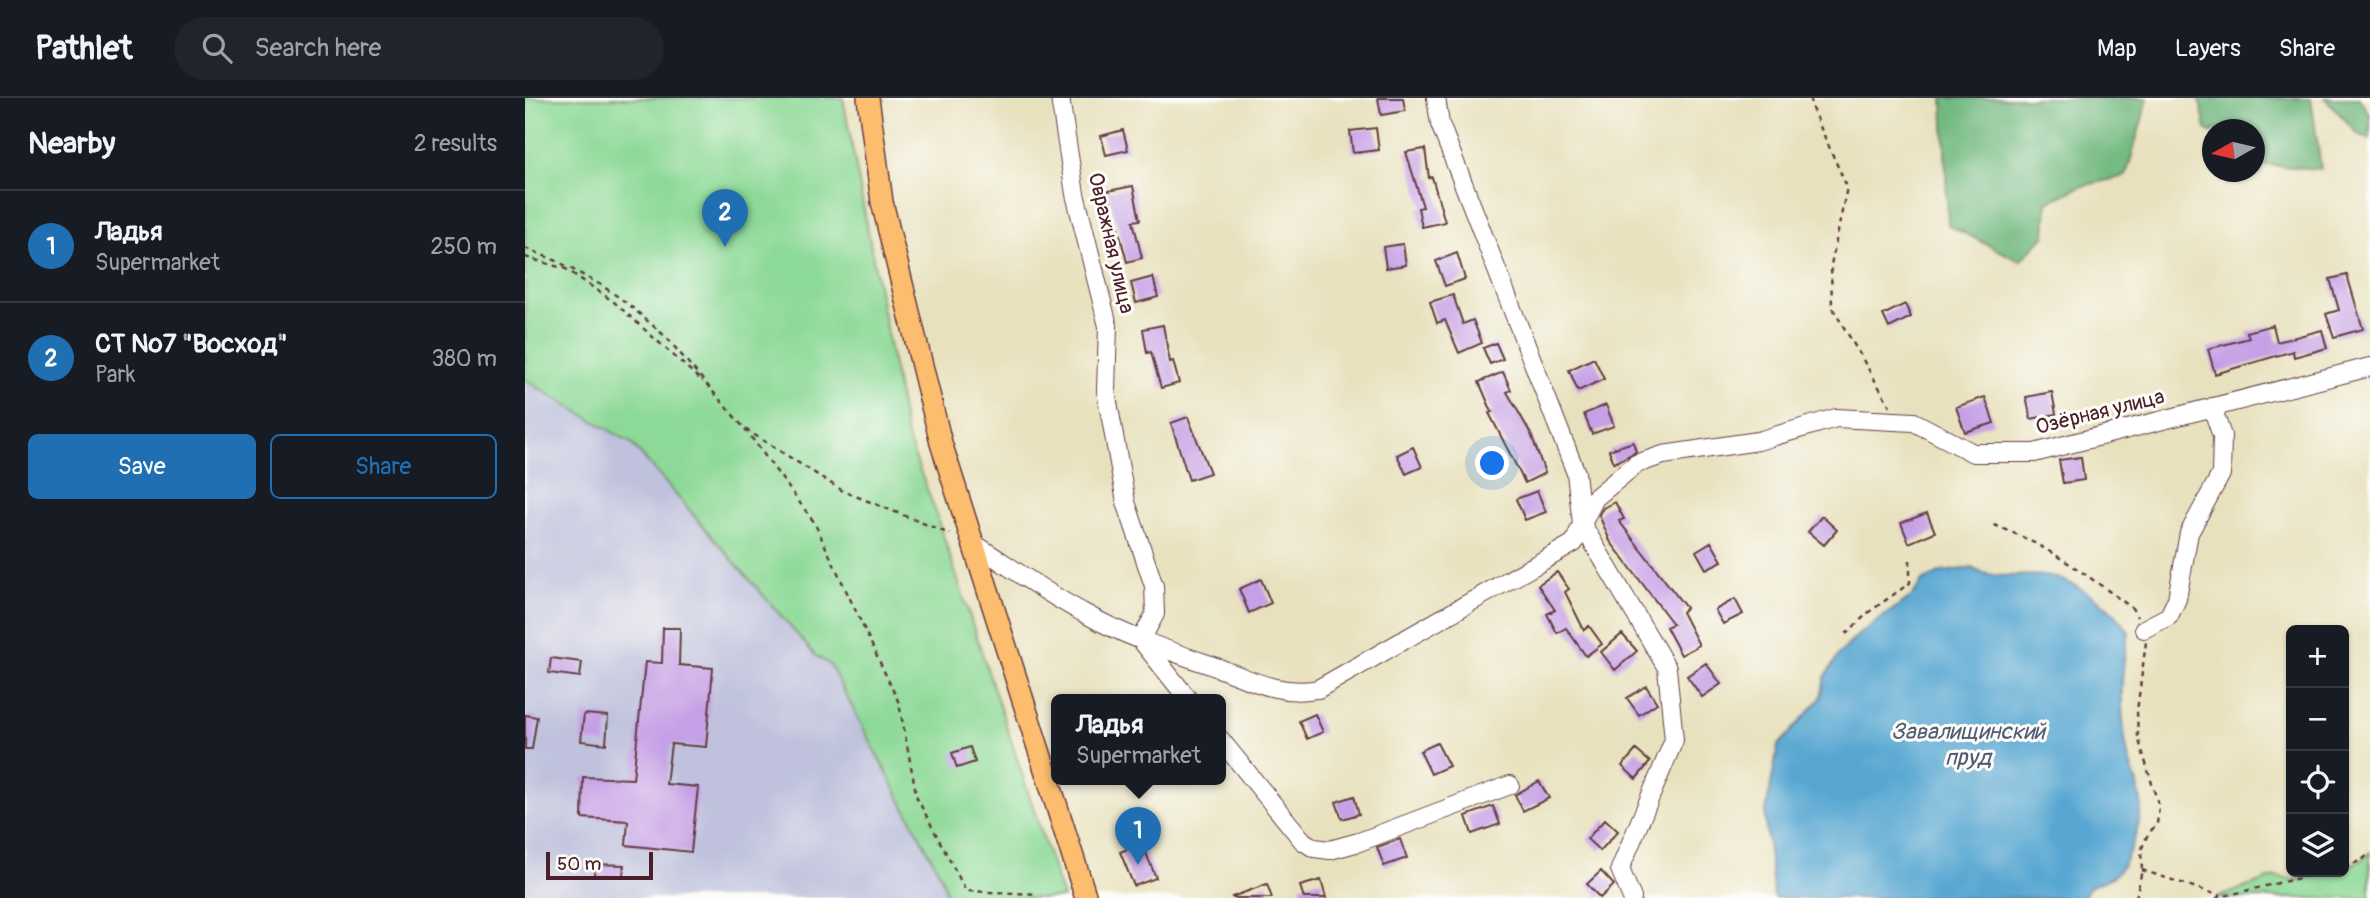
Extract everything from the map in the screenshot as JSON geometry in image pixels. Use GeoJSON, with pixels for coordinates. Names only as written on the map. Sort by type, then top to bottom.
{"type":"FeatureCollection","features":[{"type":"Feature","properties":{"kind":"main road"},"geometry":{"type":"LineString","coordinates":[[868,98],[882,202],[941,443],[1086,898]]}},
{"type":"Feature","properties":{"kind":"street","name":"Овражная улица"},"geometry":{"type":"LineString","coordinates":[[1060,98],[1075,194],[1108,326],[1106,391],[1126,502],[1154,586],[1155,614],[1141,640]]}},
{"type":"Feature","properties":{"kind":"street"},"geometry":{"type":"LineString","coordinates":[[1436,98],[1440,124],[1572,461],[1582,524],[1667,668],[1674,740],[1620,869],[1632,898]]}},
{"type":"Feature","properties":{"kind":"street","name":"Озёрная улица"},"geometry":{"type":"LineString","coordinates":[[973,543],[1081,612],[1141,640],[1278,691],[1300,692],[1318,689],[1574,544],[1595,498],[1636,464],[1654,458],[1758,441],[1836,418],[1914,422],[1973,453],[2034,453],[2370,367]]}},
{"type":"Feature","properties":{"kind":"street"},"geometry":{"type":"LineString","coordinates":[[2144,629],[2169,616],[2178,599],[2189,533],[2221,474],[2222,436],[2212,407]]}},
{"type":"Feature","properties":{"kind":"street"},"geometry":{"type":"LineString","coordinates":[[1141,640],[1184,694]]}},
{"type":"Feature","properties":{"kind":"street"},"geometry":{"type":"LineString","coordinates":[[1226,746],[1303,841],[1314,848],[1329,850],[1359,842],[1510,785]]}},
{"type":"Feature","properties":{"kind":"path"},"geometry":{"type":"LineString","coordinates":[[1811,98],[1810,104],[1847,187],[1831,265],[1832,307],[1899,422]]}},
{"type":"Feature","properties":{"kind":"path"},"geometry":{"type":"LineString","coordinates":[[525,248],[557,261],[627,303],[666,337],[745,429],[820,534],[899,703],[917,798],[966,891],[1038,894]]}},
{"type":"Feature","properties":{"kind":"path"},"geometry":{"type":"LineString","coordinates":[[525,257],[566,269],[614,302],[711,389]]}},
{"type":"Feature","properties":{"kind":"path"},"geometry":{"type":"LineString","coordinates":[[745,429],[843,491],[973,543]]}},
{"type":"Feature","properties":{"kind":"path"},"geometry":{"type":"LineString","coordinates":[[1994,525],[2028,537],[2081,570],[2132,608],[2144,629],[2146,645],[2137,711],[2139,737],[2159,807],[2157,824],[2148,834],[2141,850],[2142,870],[2136,898]]}},
{"type":"Feature","properties":{"kind":"path"},"geometry":{"type":"LineString","coordinates":[[1846,634],[1869,612],[1910,583],[1910,559]]}},
{"type":"Feature","properties":{"kind":"path"},"geometry":{"type":"LineString","coordinates":[[2349,865],[2361,861],[2370,853]]}},
{"type":"Feature","properties":{"kind":"path"},"geometry":{"type":"LineString","coordinates":[[2142,870],[2221,896]]}},
{"type":"Feature","properties":{"kind":"path"},"geometry":{"type":"LineString","coordinates":[[2216,898],[2303,877]]}},
{"type":"Feature","properties":{"kind":"shaded area"},"geometry":{"type":"Polygon","coordinates":[[[525,380],[631,443],[815,655],[830,665],[941,876],[948,898],[525,898],[525,380]]]}},
{"type":"Feature","properties":{"kind":"green space"},"geometry":{"type":"Polygon","coordinates":[[[525,98],[843,98],[906,434],[933,505],[1063,898],[948,898],[941,876],[830,665],[815,655],[631,443],[525,380],[525,98]]]}},
{"type":"Feature","properties":{"kind":"green space"},"geometry":{"type":"Polygon","coordinates":[[[1943,98],[2148,98],[2126,176],[2082,186],[2047,202],[2045,235],[2020,261],[1948,225],[1943,98]]]}},
{"type":"Feature","properties":{"kind":"green space"},"geometry":{"type":"Polygon","coordinates":[[[2199,98],[2311,98],[2321,169],[2265,165],[2265,119],[2204,119],[2199,98]]]}},
{"type":"Feature","properties":{"kind":"green space"},"geometry":{"type":"Polygon","coordinates":[[[2325,98],[2359,98],[2370,115],[2370,139],[2358,134],[2325,98]]]}},
{"type":"Feature","properties":{"kind":"green space"},"geometry":{"type":"Polygon","coordinates":[[[2370,852],[2370,898],[2216,898],[2275,877],[2295,880],[2306,877],[2349,877],[2349,865],[2361,861],[2370,852]]]}},
{"type":"Feature","properties":{"kind":"water","name":"Завалищинский пруд"},"geometry":{"type":"Polygon","coordinates":[[[1971,568],[1989,574],[2056,578],[2093,596],[2123,623],[2129,632],[2122,678],[2123,725],[2141,808],[2135,835],[2123,865],[2112,877],[2092,886],[2084,898],[1774,898],[1765,817],[1778,746],[1821,698],[1825,677],[1839,654],[1859,634],[1912,596],[1922,581],[1942,572],[1971,568]]]}},
{"type":"Feature","properties":{"kind":"building"},"geometry":{"type":"Polygon","coordinates":[[[1378,98],[1403,98],[1405,111],[1381,115],[1378,98]]]}},
{"type":"Feature","properties":{"kind":"building"},"geometry":{"type":"Polygon","coordinates":[[[1376,128],[1379,150],[1353,153],[1350,131],[1376,128]]]}},
{"type":"Feature","properties":{"kind":"building"},"geometry":{"type":"Polygon","coordinates":[[[1123,130],[1128,150],[1106,155],[1101,136],[1123,130]]]}},
{"type":"Feature","properties":{"kind":"building"},"geometry":{"type":"Polygon","coordinates":[[[1425,149],[1429,178],[1432,177],[1445,222],[1422,227],[1418,208],[1423,207],[1406,152],[1425,149]]]}},
{"type":"Feature","properties":{"kind":"building"},"geometry":{"type":"Polygon","coordinates":[[[1133,186],[1140,220],[1133,221],[1142,258],[1127,262],[1108,191],[1133,186]]]}},
{"type":"Feature","properties":{"kind":"building"},"geometry":{"type":"Polygon","coordinates":[[[1403,244],[1406,265],[1386,268],[1383,247],[1403,244]]]}},
{"type":"Feature","properties":{"kind":"building"},"geometry":{"type":"Polygon","coordinates":[[[1457,253],[1465,279],[1445,286],[1436,261],[1457,253]]]}},
{"type":"Feature","properties":{"kind":"building"},"geometry":{"type":"Polygon","coordinates":[[[2347,275],[2363,329],[2334,337],[2326,314],[2339,310],[2330,279],[2347,275]]]}},
{"type":"Feature","properties":{"kind":"building"},"geometry":{"type":"Polygon","coordinates":[[[1153,277],[1158,297],[1136,303],[1131,283],[1153,277]]]}},
{"type":"Feature","properties":{"kind":"building"},"geometry":{"type":"Polygon","coordinates":[[[1453,295],[1463,324],[1473,320],[1482,343],[1459,353],[1445,320],[1437,323],[1430,302],[1453,295]]]}},
{"type":"Feature","properties":{"kind":"building"},"geometry":{"type":"Polygon","coordinates":[[[1905,304],[1911,317],[1889,328],[1883,315],[1905,304]]]}},
{"type":"Feature","properties":{"kind":"building"},"geometry":{"type":"Polygon","coordinates":[[[1163,325],[1170,362],[1173,361],[1179,383],[1161,388],[1151,352],[1147,353],[1143,329],[1163,325]]]}},
{"type":"Feature","properties":{"kind":"building"},"geometry":{"type":"Polygon","coordinates":[[[2273,325],[2277,342],[2322,330],[2327,348],[2294,357],[2293,351],[2215,374],[2208,349],[2249,338],[2247,332],[2273,325]]]}},
{"type":"Feature","properties":{"kind":"building"},"geometry":{"type":"Polygon","coordinates":[[[1496,343],[1503,359],[1490,364],[1483,348],[1496,343]]]}},
{"type":"Feature","properties":{"kind":"building"},"geometry":{"type":"Polygon","coordinates":[[[1594,358],[1604,379],[1578,391],[1569,370],[1594,358]]]}},
{"type":"Feature","properties":{"kind":"building"},"geometry":{"type":"Polygon","coordinates":[[[1503,372],[1511,390],[1507,392],[1531,434],[1545,473],[1525,483],[1489,413],[1492,412],[1479,382],[1503,372]]]}},
{"type":"Feature","properties":{"kind":"building"},"geometry":{"type":"Polygon","coordinates":[[[2052,392],[2056,414],[2031,419],[2026,397],[2052,392]]]}},
{"type":"Feature","properties":{"kind":"building"},"geometry":{"type":"Polygon","coordinates":[[[1985,397],[1994,423],[1965,432],[1956,407],[1985,397]]]}},
{"type":"Feature","properties":{"kind":"building"},"geometry":{"type":"Polygon","coordinates":[[[1606,405],[1614,426],[1592,434],[1584,414],[1606,405]]]}},
{"type":"Feature","properties":{"kind":"building"},"geometry":{"type":"Polygon","coordinates":[[[1188,417],[1210,473],[1189,480],[1171,423],[1188,417]]]}},
{"type":"Feature","properties":{"kind":"building"},"geometry":{"type":"Polygon","coordinates":[[[1633,442],[1636,452],[1614,463],[1609,450],[1633,442]]]}},
{"type":"Feature","properties":{"kind":"building"},"geometry":{"type":"Polygon","coordinates":[[[1413,447],[1422,467],[1406,474],[1397,455],[1413,447]]]}},
{"type":"Feature","properties":{"kind":"building"},"geometry":{"type":"Polygon","coordinates":[[[2081,457],[2084,480],[2063,483],[2059,460],[2081,457]]]}},
{"type":"Feature","properties":{"kind":"building"},"geometry":{"type":"Polygon","coordinates":[[[1537,491],[1546,512],[1525,520],[1516,499],[1537,491]]]}},
{"type":"Feature","properties":{"kind":"building"},"geometry":{"type":"Polygon","coordinates":[[[1615,502],[1624,519],[1619,521],[1686,608],[1682,612],[1699,645],[1681,655],[1666,627],[1673,624],[1610,541],[1599,515],[1603,508],[1615,502]]]}},
{"type":"Feature","properties":{"kind":"building"},"geometry":{"type":"Polygon","coordinates":[[[1927,513],[1935,532],[1909,543],[1901,523],[1927,513]]]}},
{"type":"Feature","properties":{"kind":"building"},"geometry":{"type":"Polygon","coordinates":[[[1822,516],[1837,530],[1824,545],[1808,532],[1822,516]]]}},
{"type":"Feature","properties":{"kind":"building"},"geometry":{"type":"Polygon","coordinates":[[[1711,542],[1722,561],[1706,569],[1696,551],[1711,542]]]}},
{"type":"Feature","properties":{"kind":"building"},"geometry":{"type":"Polygon","coordinates":[[[1557,572],[1569,589],[1565,592],[1584,630],[1589,626],[1602,644],[1586,656],[1566,628],[1557,633],[1547,614],[1555,610],[1538,585],[1557,572]]]}},
{"type":"Feature","properties":{"kind":"building"},"geometry":{"type":"Polygon","coordinates":[[[1261,579],[1271,603],[1249,613],[1239,589],[1261,579]]]}},
{"type":"Feature","properties":{"kind":"building"},"geometry":{"type":"Polygon","coordinates":[[[1735,599],[1743,614],[1723,624],[1715,610],[1735,599]]]}},
{"type":"Feature","properties":{"kind":"building"},"geometry":{"type":"Polygon","coordinates":[[[663,628],[680,628],[679,665],[713,668],[706,747],[671,744],[666,784],[698,787],[691,852],[626,845],[628,821],[582,818],[583,777],[633,779],[645,662],[662,663],[663,628]]]}},
{"type":"Feature","properties":{"kind":"building"},"geometry":{"type":"Polygon","coordinates":[[[1622,634],[1637,651],[1615,670],[1601,652],[1622,634]]]}},
{"type":"Feature","properties":{"kind":"building"},"geometry":{"type":"Polygon","coordinates":[[[551,658],[582,662],[580,677],[549,673],[551,658]]]}},
{"type":"Feature","properties":{"kind":"building"},"geometry":{"type":"Polygon","coordinates":[[[1706,663],[1721,684],[1702,697],[1687,676],[1706,663]]]}},
{"type":"Feature","properties":{"kind":"building"},"geometry":{"type":"Polygon","coordinates":[[[1646,686],[1657,703],[1639,715],[1627,698],[1646,686]]]}},
{"type":"Feature","properties":{"kind":"building"},"geometry":{"type":"Polygon","coordinates":[[[584,714],[608,716],[606,744],[581,741],[584,714]]]}},
{"type":"Feature","properties":{"kind":"building"},"geometry":{"type":"Polygon","coordinates":[[[1315,714],[1323,732],[1307,739],[1299,721],[1315,714]]]}},
{"type":"Feature","properties":{"kind":"building"},"geometry":{"type":"Polygon","coordinates":[[[525,715],[537,717],[532,749],[525,749],[525,715]]]}},
{"type":"Feature","properties":{"kind":"building"},"geometry":{"type":"Polygon","coordinates":[[[1437,743],[1449,766],[1431,774],[1420,751],[1437,743]]]}},
{"type":"Feature","properties":{"kind":"building"},"geometry":{"type":"Polygon","coordinates":[[[970,747],[975,762],[957,768],[952,753],[970,747]]]}},
{"type":"Feature","properties":{"kind":"building"},"geometry":{"type":"Polygon","coordinates":[[[1636,750],[1650,762],[1636,779],[1622,766],[1636,750]]]}},
{"type":"Feature","properties":{"kind":"building"},"geometry":{"type":"Polygon","coordinates":[[[1539,781],[1549,798],[1523,811],[1515,795],[1539,781]]]}},
{"type":"Feature","properties":{"kind":"building"},"geometry":{"type":"Polygon","coordinates":[[[1354,796],[1359,814],[1342,819],[1336,802],[1354,796]]]}},
{"type":"Feature","properties":{"kind":"building"},"geometry":{"type":"Polygon","coordinates":[[[1493,806],[1500,824],[1472,834],[1466,816],[1493,806]]]}},
{"type":"Feature","properties":{"kind":"building"},"geometry":{"type":"Polygon","coordinates":[[[1605,819],[1618,831],[1600,851],[1587,839],[1605,819]]]}},
{"type":"Feature","properties":{"kind":"building"},"geometry":{"type":"Polygon","coordinates":[[[1400,839],[1407,858],[1384,866],[1377,847],[1400,839]]]}},
{"type":"Feature","properties":{"kind":"building"},"geometry":{"type":"Polygon","coordinates":[[[1142,843],[1156,878],[1134,886],[1120,852],[1142,843]]]}},
{"type":"Feature","properties":{"kind":"building"},"geometry":{"type":"Polygon","coordinates":[[[595,864],[624,865],[623,876],[594,875],[595,864]]]}},
{"type":"Feature","properties":{"kind":"building"},"geometry":{"type":"Polygon","coordinates":[[[1601,871],[1614,885],[1600,898],[1587,884],[1601,871]]]}},
{"type":"Feature","properties":{"kind":"building"},"geometry":{"type":"Polygon","coordinates":[[[1321,880],[1326,898],[1304,898],[1300,886],[1321,880]]]}},
{"type":"Feature","properties":{"kind":"building"},"geometry":{"type":"Polygon","coordinates":[[[1267,884],[1272,898],[1232,897],[1267,884]]]}},
{"type":"Feature","properties":{"kind":"place","name":"СТ №7 \"Восход\""},"geometry":{"type":"Point","coordinates":[725,247]}},
{"type":"Feature","properties":{"kind":"place","name":"Ладья"},"geometry":{"type":"Point","coordinates":[1138,865]}}]}
